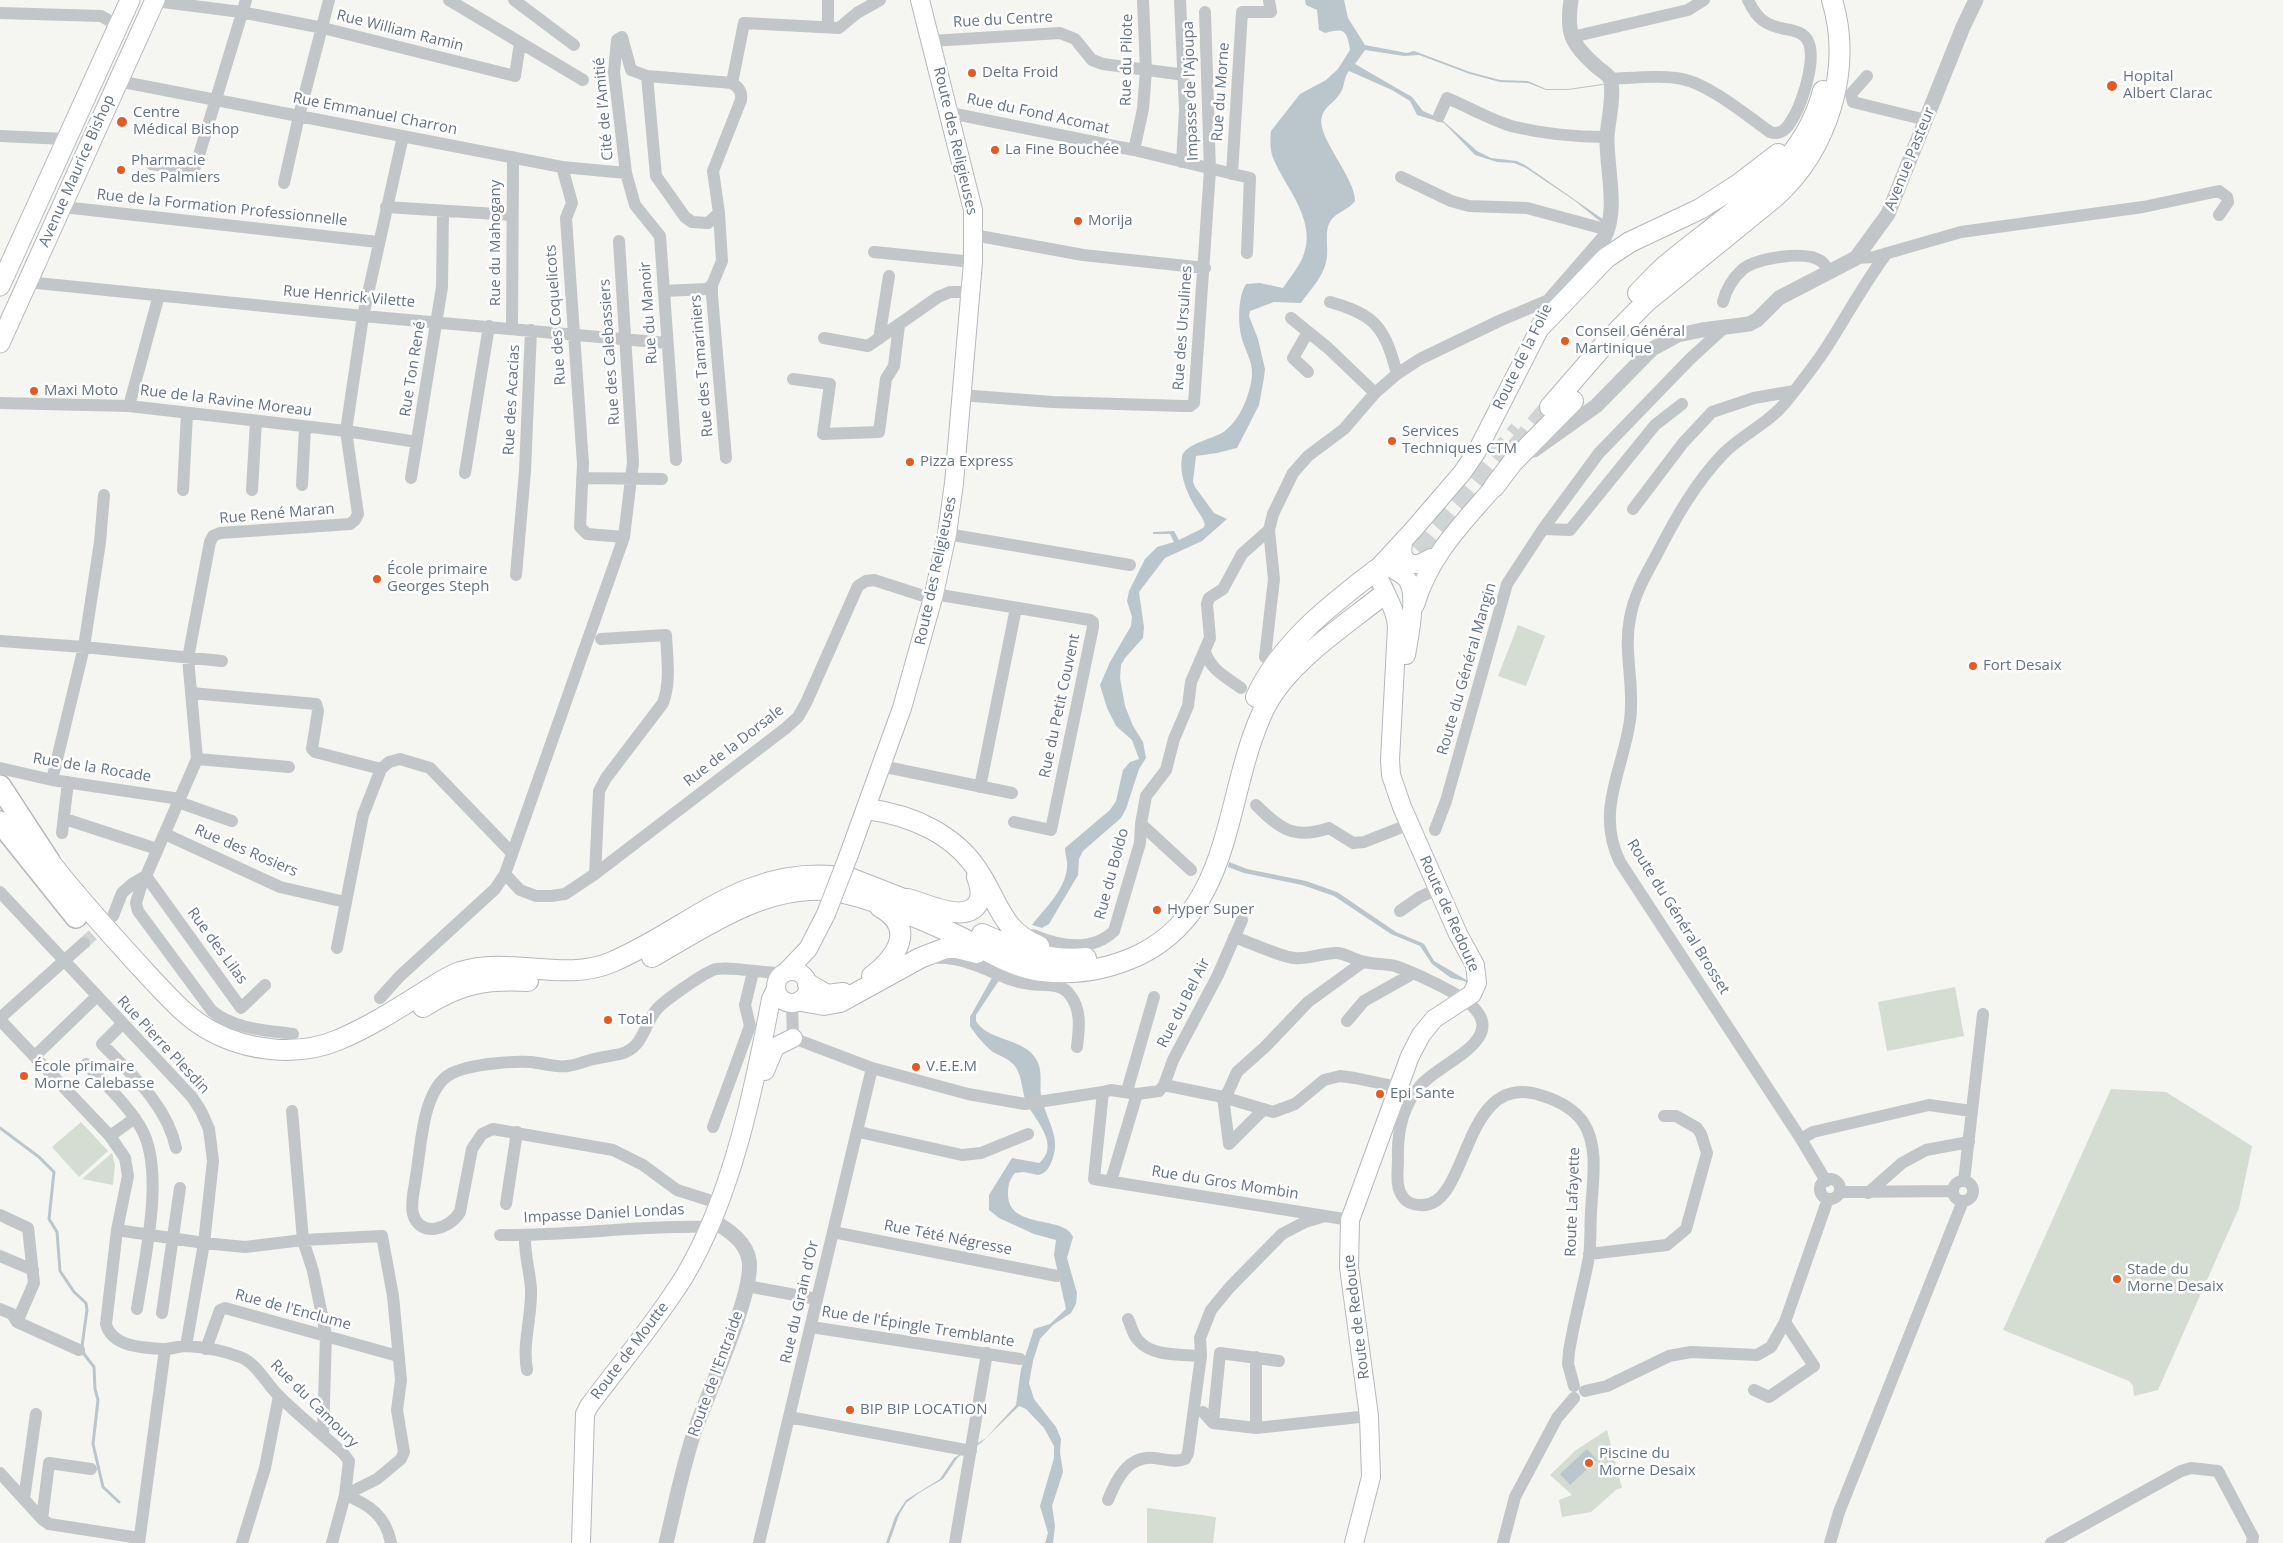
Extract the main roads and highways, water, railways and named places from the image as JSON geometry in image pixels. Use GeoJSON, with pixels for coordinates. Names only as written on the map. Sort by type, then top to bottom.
{"type":"FeatureCollection","features":[{"type":"Feature","properties":{"kind":"highway"},"geometry":{"type":"LineString","coordinates":[[1819,0],[1828,52],[1822,97],[1801,140],[1780,168],[1750,198],[1664,267],[1576,358],[1546,405],[1646,302],[1790,183],[1816,147],[1827,123],[1838,66],[1838,31],[1832,0]]}},
{"type":"Feature","properties":{"kind":"highway"},"geometry":{"type":"LineString","coordinates":[[1541,326],[1606,258],[1630,242],[1700,209],[1762,168],[1800,131],[1822,97]]}},
{"type":"Feature","properties":{"kind":"highway"},"geometry":{"type":"LineString","coordinates":[[1494,487],[1512,463],[1582,390],[1624,336],[1682,272]]}},
{"type":"Feature","properties":{"kind":"highway"},"geometry":{"type":"LineString","coordinates":[[1551,299],[1571,294]]}},
{"type":"Feature","properties":{"kind":"highway"},"geometry":{"type":"LineString","coordinates":[[892,893],[1020,950],[1052,958],[1074,959],[1108,954],[1138,943],[1163,926],[1194,891],[1206,863],[1240,734],[1248,693],[1310,625],[1380,586]]}},
{"type":"Feature","properties":{"kind":"highway"},"geometry":{"type":"LineString","coordinates":[[799,995],[824,1005],[840,1002],[920,958],[946,948],[957,948],[1017,966],[1042,971],[1062,972],[1110,967],[1145,952],[1175,930],[1200,900],[1212,877],[1225,837],[1250,742],[1286,690],[1320,659],[1380,586]]}},
{"type":"Feature","properties":{"kind":"highway"},"geometry":{"type":"LineString","coordinates":[[0,786],[49,861]]}},
{"type":"Feature","properties":{"kind":"highway"},"geometry":{"type":"LineString","coordinates":[[0,802],[100,923],[185,1012],[208,1030],[227,1039],[253,1046],[281,1050],[314,1047],[336,1041],[374,1023],[441,980],[460,972],[500,966],[571,972],[590,970],[635,951],[737,893],[786,877],[842,887],[892,893],[960,914],[967,913],[980,900],[981,890],[968,857]]}},
{"type":"Feature","properties":{"kind":"highway"},"geometry":{"type":"LineString","coordinates":[[866,809],[890,814],[932,829],[949,838],[968,857],[980,873],[994,902],[1007,922]]}},
{"type":"Feature","properties":{"kind":"highway"},"geometry":{"type":"LineString","coordinates":[[0,822],[76,917]]}},
{"type":"Feature","properties":{"kind":"highway"},"geometry":{"type":"LineString","coordinates":[[0,838],[156,1001],[194,1035],[218,1048],[251,1059],[289,1062],[345,1050],[387,1029],[438,998],[472,983],[494,980],[580,984],[598,981],[621,973],[745,906],[769,897],[801,890],[842,887],[955,935],[1017,966]]}},
{"type":"Feature","properties":{"kind":"highway"},"geometry":{"type":"LineString","coordinates":[[799,995],[843,993],[874,975],[890,960],[899,946],[900,931],[894,916],[842,887]]}},
{"type":"Feature","properties":{"kind":"highway"},"geometry":{"type":"LineString","coordinates":[[980,900],[1007,922],[1023,939],[1074,959]]}},
{"type":"Feature","properties":{"kind":"main road","name":"Avenue Maurice Bishop"},"geometry":{"type":"LineString","coordinates":[[0,286],[130,0]]}},
{"type":"Feature","properties":{"kind":"main road","name":"Route des Religieuses"},"geometry":{"type":"LineString","coordinates":[[713,1217],[746,1118],[772,998],[781,979],[808,949],[826,914],[848,857],[902,708],[933,596],[947,534],[954,483],[960,395],[973,262],[973,210],[920,0]]}},
{"type":"Feature","properties":{"kind":"main road","name":"Avenue Maurice Bishop"},"geometry":{"type":"LineString","coordinates":[[0,343],[155,1]]}},
{"type":"Feature","properties":{"kind":"main road","name":"Route de la Folie"},"geometry":{"type":"LineString","coordinates":[[1380,586],[1403,541],[1462,473],[1477,451],[1541,326]]}},
{"type":"Feature","properties":{"kind":"main road"},"geometry":{"type":"LineString","coordinates":[[1412,618],[1412,588],[1431,558],[1494,487]]}},
{"type":"Feature","properties":{"kind":"main road"},"geometry":{"type":"LineString","coordinates":[[1393,727],[1412,618],[1424,577],[1450,538]]}},
{"type":"Feature","properties":{"kind":"main road"},"geometry":{"type":"LineString","coordinates":[[1403,541],[1402,555],[1409,564],[1419,564],[1431,558]]}},
{"type":"Feature","properties":{"kind":"main road"},"geometry":{"type":"LineString","coordinates":[[1380,586],[1402,574],[1412,588]]}},
{"type":"Feature","properties":{"kind":"main road"},"geometry":{"type":"LineString","coordinates":[[1380,586],[1412,588]]}},
{"type":"Feature","properties":{"kind":"main road"},"geometry":{"type":"LineString","coordinates":[[1380,586],[1396,614],[1398,632],[1393,727]]}},
{"type":"Feature","properties":{"kind":"main road","name":"Route de Redoute"},"geometry":{"type":"LineString","coordinates":[[1354,1543],[1372,1477],[1369,1416],[1349,1267],[1350,1220],[1398,1087],[1410,1056],[1421,1035],[1434,1019],[1472,994],[1477,983],[1475,965],[1438,888],[1391,775],[1393,727]]}},
{"type":"Feature","properties":{"kind":"main road","name":"Route des Religieuses"},"geometry":{"type":"LineString","coordinates":[[799,995],[808,949]]}},
{"type":"Feature","properties":{"kind":"main road"},"geometry":{"type":"LineString","coordinates":[[795,971],[799,995],[779,996],[781,979],[795,971]]}},
{"type":"Feature","properties":{"kind":"main road"},"geometry":{"type":"LineString","coordinates":[[767,1021],[782,1006],[799,995]]}},
{"type":"Feature","properties":{"kind":"main road"},"geometry":{"type":"LineString","coordinates":[[746,1118],[774,1047],[793,1032]]}},
{"type":"Feature","properties":{"kind":"main road","name":"Route de Moutte"},"geometry":{"type":"LineString","coordinates":[[581,1543],[585,1414],[669,1299],[691,1264],[713,1217]]}},
{"type":"Feature","properties":{"kind":"waterway"},"geometry":{"type":"LineString","coordinates":[[0,1128],[39,1157],[54,1172],[49,1219],[57,1232],[60,1271],[74,1292],[86,1303],[87,1310],[82,1346],[84,1354],[94,1367],[95,1389],[98,1400],[93,1444],[103,1487],[119,1502]]}},
{"type":"Feature","properties":{"kind":"tunnel"},"geometry":{"type":"LineString","coordinates":[[1516,448],[1550,407]]}},
{"type":"Feature","properties":{"kind":"tunnel"},"geometry":{"type":"LineString","coordinates":[[1372,589],[1402,567],[1519,430]]}},
{"type":"Feature","properties":{"kind":"tunnel"},"geometry":{"type":"LineString","coordinates":[[84,943],[108,921]]}},
{"type":"Feature","properties":{"kind":"place","name":"Delta Froid"},"geometry":{"type":"Point","coordinates":[972,73]}},
{"type":"Feature","properties":{"kind":"place","name":"Hopital Albert Clarac"},"geometry":{"type":"Point","coordinates":[2112,86]}},
{"type":"Feature","properties":{"kind":"place","name":"Centre Médical Bishop"},"geometry":{"type":"Point","coordinates":[122,122]}},
{"type":"Feature","properties":{"kind":"place","name":"La Fine Bouchée"},"geometry":{"type":"Point","coordinates":[995,150]}},
{"type":"Feature","properties":{"kind":"place","name":"Pharmacie des Palmiers"},"geometry":{"type":"Point","coordinates":[121,170]}},
{"type":"Feature","properties":{"kind":"place","name":"Morija"},"geometry":{"type":"Point","coordinates":[1078,221]}},
{"type":"Feature","properties":{"kind":"place","name":"Conseil Général Martinique"},"geometry":{"type":"Point","coordinates":[1565,341]}},
{"type":"Feature","properties":{"kind":"place","name":"Maxi Moto"},"geometry":{"type":"Point","coordinates":[34,391]}},
{"type":"Feature","properties":{"kind":"place","name":"Services Techniques CTM"},"geometry":{"type":"Point","coordinates":[1392,441]}},
{"type":"Feature","properties":{"kind":"place","name":"Pizza Express"},"geometry":{"type":"Point","coordinates":[910,462]}},
{"type":"Feature","properties":{"kind":"place","name":"École primaire Georges Steph"},"geometry":{"type":"Point","coordinates":[377,579]}},
{"type":"Feature","properties":{"kind":"place","name":"Fort Desaix"},"geometry":{"type":"Point","coordinates":[1973,666]}},
{"type":"Feature","properties":{"kind":"place","name":"Hyper Super"},"geometry":{"type":"Point","coordinates":[1157,910]}},
{"type":"Feature","properties":{"kind":"place","name":"Total"},"geometry":{"type":"Point","coordinates":[608,1020]}},
{"type":"Feature","properties":{"kind":"place","name":"V.E.E.M"},"geometry":{"type":"Point","coordinates":[916,1067]}},
{"type":"Feature","properties":{"kind":"place","name":"École primaire Morne Calebasse"},"geometry":{"type":"Point","coordinates":[24,1076]}},
{"type":"Feature","properties":{"kind":"place","name":"Epi Sante"},"geometry":{"type":"Point","coordinates":[1380,1094]}},
{"type":"Feature","properties":{"kind":"place","name":"Stade du Morne Desaix"},"geometry":{"type":"Point","coordinates":[2117,1279]}},
{"type":"Feature","properties":{"kind":"place","name":"BIP BIP LOCATION"},"geometry":{"type":"Point","coordinates":[850,1410]}},
{"type":"Feature","properties":{"kind":"place","name":"Piscine du Morne Desaix"},"geometry":{"type":"Point","coordinates":[1589,1463]}}]}
